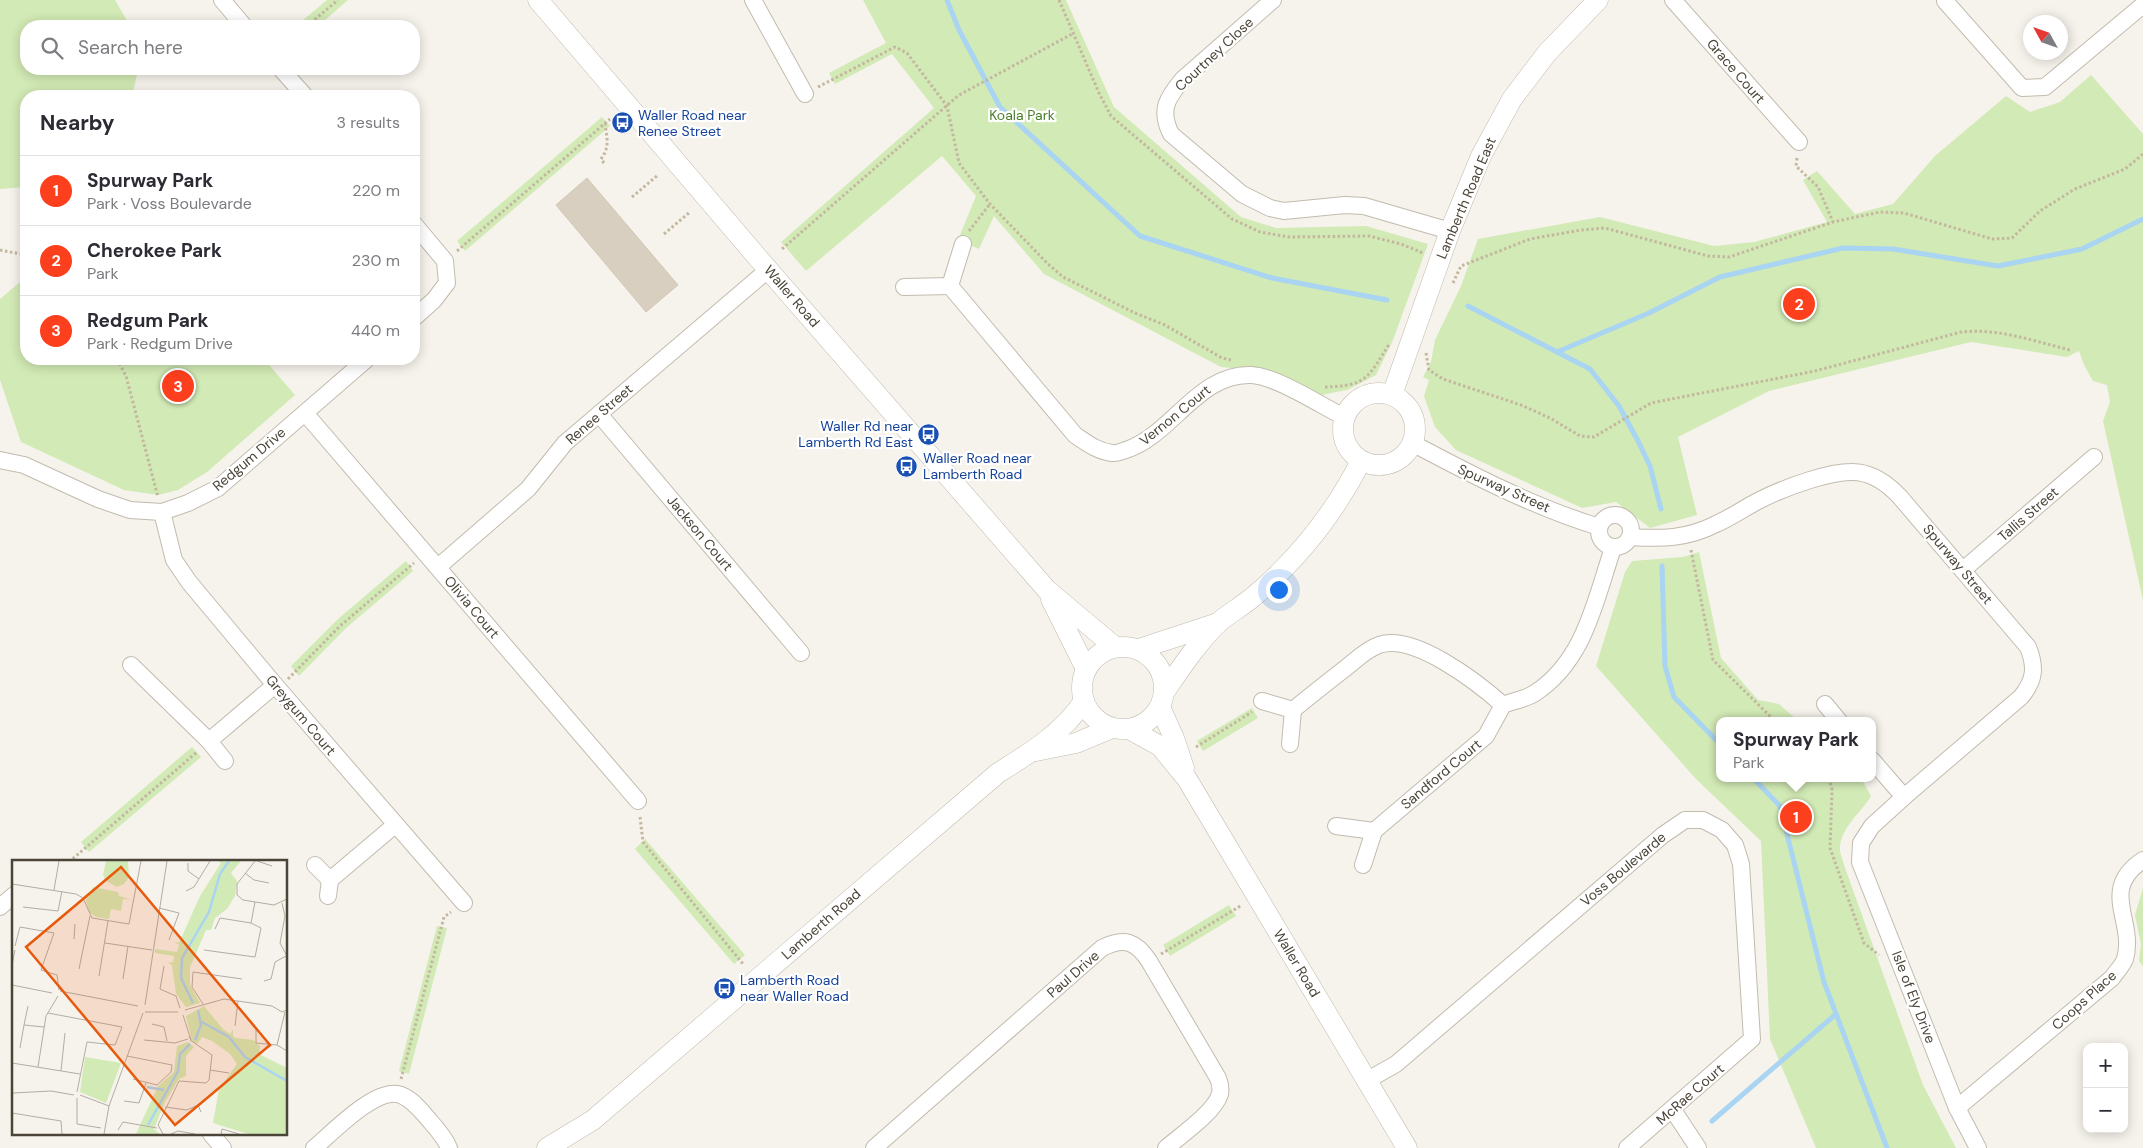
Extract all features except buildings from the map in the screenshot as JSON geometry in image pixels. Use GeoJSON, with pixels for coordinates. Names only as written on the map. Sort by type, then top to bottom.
{"type":"FeatureCollection","features":[{"type":"Feature","properties":{"kind":"street"},"geometry":{"type":"LineString","coordinates":[[222,0],[239,20]]}},
{"type":"Feature","properties":{"kind":"street","name":"Waller Road"},"geometry":{"type":"LineString","coordinates":[[538,0],[1047,590],[1115,647]]}},
{"type":"Feature","properties":{"kind":"street"},"geometry":{"type":"LineString","coordinates":[[753,0],[805,94]]}},
{"type":"Feature","properties":{"kind":"street","name":"Courtney Close"},"geometry":{"type":"LineString","coordinates":[[1273,0],[1183,79],[1172,92],[1164,113],[1166,124],[1172,134],[1242,194],[1270,208],[1284,211],[1345,205],[1364,206],[1450,232]]}},
{"type":"Feature","properties":{"kind":"street","name":"Lamberth Road East"},"geometry":{"type":"LineString","coordinates":[[1392,395],[1450,232],[1481,156],[1512,99],[1547,53],[1598,0]]}},
{"type":"Feature","properties":{"kind":"street","name":"Grace Court"},"geometry":{"type":"LineString","coordinates":[[1674,0],[1799,142]]}},
{"type":"Feature","properties":{"kind":"street"},"geometry":{"type":"LineString","coordinates":[[1945,1],[2022,88],[2045,87],[2143,4]]}},
{"type":"Feature","properties":{"kind":"street"},"geometry":{"type":"LineString","coordinates":[[286,75],[299,90]]}},
{"type":"Feature","properties":{"kind":"street"},"geometry":{"type":"LineString","coordinates":[[420,231],[446,261],[447,283],[434,300],[420,313]]}},
{"type":"Feature","properties":{"kind":"street"},"geometry":{"type":"LineString","coordinates":[[904,287],[950,286],[963,244]]}},
{"type":"Feature","properties":{"kind":"street","name":"Renee Street"},"geometry":{"type":"LineString","coordinates":[[438,567],[528,489],[565,442],[769,269]]}},
{"type":"Feature","properties":{"kind":"street","name":"Vernon Court"},"geometry":{"type":"LineString","coordinates":[[950,286],[1074,435],[1095,449],[1114,454],[1138,446],[1215,383],[1251,375],[1275,382],[1344,417]]}},
{"type":"Feature","properties":{"kind":"street","name":"Redgum Drive"},"geometry":{"type":"LineString","coordinates":[[0,460],[24,465],[98,500],[130,510],[162,512],[188,503],[218,488],[360,365]]}},
{"type":"Feature","properties":{"kind":"street"},"geometry":{"type":"LineString","coordinates":[[1381,393],[1392,395],[1406,405],[1414,420],[1415,432],[1412,443],[1396,461],[1385,465],[1372,465],[1361,461],[1351,453],[1344,442],[1342,429],[1344,417],[1350,406],[1358,398],[1369,394],[1381,393]]}},
{"type":"Feature","properties":{"kind":"street","name":"Olivia Court"},"geometry":{"type":"LineString","coordinates":[[305,413],[638,801]]}},
{"type":"Feature","properties":{"kind":"street","name":"Jackson Court"},"geometry":{"type":"LineString","coordinates":[[599,414],[801,653]]}},
{"type":"Feature","properties":{"kind":"street","name":"Spurway Street"},"geometry":{"type":"LineString","coordinates":[[1412,443],[1451,464],[1562,515],[1599,528]]}},
{"type":"Feature","properties":{"kind":"street","name":"Tallis Street"},"geometry":{"type":"LineString","coordinates":[[1963,570],[2094,457]]}},
{"type":"Feature","properties":{"kind":"street"},"geometry":{"type":"LineString","coordinates":[[1163,699],[1164,678],[1159,666],[1150,656],[1139,650],[1127,646],[1115,647],[1098,655],[1086,669],[1082,691],[1084,702],[1090,714],[1100,723],[1120,729],[1141,725],[1153,718],[1186,660],[1218,623],[1252,598],[1285,568],[1326,521],[1361,461]]}},
{"type":"Feature","properties":{"kind":"street","name":"Spurway Street"},"geometry":{"type":"LineString","coordinates":[[1630,537],[1662,540],[1690,534],[1715,525],[1785,488],[1835,472],[1868,474],[1889,485],[2028,647],[2033,661],[2034,674],[2030,686],[2021,697],[1872,826],[1861,843]]}},
{"type":"Feature","properties":{"kind":"street","name":"Greygum Court"},"geometry":{"type":"LineString","coordinates":[[162,512],[174,560],[189,582],[275,685],[464,903]]}},
{"type":"Feature","properties":{"kind":"street"},"geometry":{"type":"LineString","coordinates":[[1619,515],[1629,524],[1630,537],[1625,544],[1613,548],[1601,541],[1599,528],[1606,517],[1619,515]]}},
{"type":"Feature","properties":{"kind":"street"},"geometry":{"type":"LineString","coordinates":[[1290,744],[1293,710],[1368,650],[1386,643],[1405,644],[1444,662],[1480,685],[1502,705],[1533,694],[1552,680],[1568,664],[1584,636],[1613,548]]}},
{"type":"Feature","properties":{"kind":"street","name":"Waller Road"},"geometry":{"type":"LineString","coordinates":[[1047,590],[1086,669]]}},
{"type":"Feature","properties":{"kind":"street"},"geometry":{"type":"LineString","coordinates":[[1139,650],[1218,623]]}},
{"type":"Feature","properties":{"kind":"street"},"geometry":{"type":"LineString","coordinates":[[131,665],[209,741],[224,761]]}},
{"type":"Feature","properties":{"kind":"street"},"geometry":{"type":"LineString","coordinates":[[209,741],[275,685]]}},
{"type":"Feature","properties":{"kind":"street","name":"Waller Road"},"geometry":{"type":"LineString","coordinates":[[1163,699],[1187,779]]}},
{"type":"Feature","properties":{"kind":"street"},"geometry":{"type":"LineString","coordinates":[[1262,701],[1293,710]]}},
{"type":"Feature","properties":{"kind":"street","name":"Lamberth Road"},"geometry":{"type":"LineString","coordinates":[[547,1148],[593,1120],[998,773],[1064,727],[1074,717],[1084,702]]}},
{"type":"Feature","properties":{"kind":"street"},"geometry":{"type":"LineString","coordinates":[[1825,704],[1836,717]]}},
{"type":"Feature","properties":{"kind":"street","name":"Sandford Court"},"geometry":{"type":"LineString","coordinates":[[1374,831],[1486,736],[1502,705]]}},
{"type":"Feature","properties":{"kind":"street","name":"Waller Road"},"geometry":{"type":"LineString","coordinates":[[1120,729],[1160,746],[1187,779],[1407,1148]]}},
{"type":"Feature","properties":{"kind":"street","name":"Lamberth Road"},"geometry":{"type":"LineString","coordinates":[[1030,752],[1076,743],[1120,729]]}},
{"type":"Feature","properties":{"kind":"street"},"geometry":{"type":"LineString","coordinates":[[1876,765],[1904,797]]}},
{"type":"Feature","properties":{"kind":"street","name":"Voss Boulevarde"},"geometry":{"type":"LineString","coordinates":[[1366,1081],[1396,1064],[1655,841],[1685,820],[1703,820],[1722,830],[1736,845],[1741,864],[1752,1039]]}},
{"type":"Feature","properties":{"kind":"street"},"geometry":{"type":"LineString","coordinates":[[315,865],[329,888],[396,825]]}},
{"type":"Feature","properties":{"kind":"street"},"geometry":{"type":"LineString","coordinates":[[1336,826],[1374,831],[1362,865]]}},
{"type":"Feature","properties":{"kind":"street","name":"Isle of Ely Drive"},"geometry":{"type":"LineString","coordinates":[[1861,843],[1860,862],[1957,1108],[1978,1148]]}},
{"type":"Feature","properties":{"kind":"street","name":"Coops Place"},"geometry":{"type":"LineString","coordinates":[[1957,1108],[2112,978],[2125,960],[2127,942],[2119,895],[2124,878],[2143,860]]}},
{"type":"Feature","properties":{"kind":"street"},"geometry":{"type":"LineString","coordinates":[[0,907],[12,897]]}},
{"type":"Feature","properties":{"kind":"street","name":"Paul Drive"},"geometry":{"type":"LineString","coordinates":[[874,1148],[1102,948],[1113,943],[1124,942],[1134,944],[1143,951],[1218,1078],[1220,1086],[1220,1094],[1214,1106],[1166,1148]]}},
{"type":"Feature","properties":{"kind":"street","name":"McRae Court"},"geometry":{"type":"LineString","coordinates":[[1626,1148],[1673,1110],[1752,1039]]}},
{"type":"Feature","properties":{"kind":"street"},"geometry":{"type":"LineString","coordinates":[[314,1148],[370,1102],[387,1094],[398,1094],[414,1103],[448,1144],[464,1148]]}},
{"type":"Feature","properties":{"kind":"street"},"geometry":{"type":"LineString","coordinates":[[1673,1110],[1698,1148]]}},
{"type":"Feature","properties":{"kind":"street","name":"Lamberth Road"},"geometry":{"type":"LineString","coordinates":[[573,1148],[593,1120]]}},
{"type":"Feature","properties":{"kind":"street"},"geometry":{"type":"LineString","coordinates":[[212,1136],[223,1148]]}},
{"type":"Feature","properties":{"kind":"path"},"geometry":{"type":"LineString","coordinates":[[314,20],[338,0]]}},
{"type":"Feature","properties":{"kind":"path"},"geometry":{"type":"LineString","coordinates":[[1059,0],[1099,93],[1111,116],[1232,219],[1260,232],[1289,237],[1369,236],[1401,244],[1421,252],[1419,259]]}},
{"type":"Feature","properties":{"kind":"path"},"geometry":{"type":"LineString","coordinates":[[782,249],[959,96],[1074,33]]}},
{"type":"Feature","properties":{"kind":"path"},"geometry":{"type":"LineString","coordinates":[[805,94],[895,47],[907,53],[947,106],[956,142],[959,164],[990,204],[1048,264],[1064,277],[1135,313],[1165,325],[1222,358],[1237,361]]}},
{"type":"Feature","properties":{"kind":"path"},"geometry":{"type":"LineString","coordinates":[[446,261],[610,119]]}},
{"type":"Feature","properties":{"kind":"path"},"geometry":{"type":"LineString","coordinates":[[604,124],[608,141],[608,148],[601,159],[604,163]]}},
{"type":"Feature","properties":{"kind":"path"},"geometry":{"type":"LineString","coordinates":[[1799,142],[1796,166],[1818,187],[1833,222]]}},
{"type":"Feature","properties":{"kind":"path"},"geometry":{"type":"LineString","coordinates":[[1430,287],[1448,294],[1461,266],[1530,239],[1580,230],[1606,228],[1708,256],[1729,257],[1833,222],[1880,212],[1904,213],[1992,239],[2012,238],[2040,211],[2076,189],[2124,169],[2143,154]]}},
{"type":"Feature","properties":{"kind":"path"},"geometry":{"type":"LineString","coordinates":[[632,197],[658,175]]}},
{"type":"Feature","properties":{"kind":"path"},"geometry":{"type":"LineString","coordinates":[[963,244],[970,229],[990,204]]}},
{"type":"Feature","properties":{"kind":"path"},"geometry":{"type":"LineString","coordinates":[[664,234],[690,212]]}},
{"type":"Feature","properties":{"kind":"path"},"geometry":{"type":"LineString","coordinates":[[0,250],[20,254]]}},
{"type":"Feature","properties":{"kind":"path"},"geometry":{"type":"LineString","coordinates":[[1426,352],[1429,370],[1442,379],[1522,405],[1550,418],[1580,436],[1594,437],[1652,403],[1815,371],[1960,332],[1982,330],[1999,332],[2070,350]]}},
{"type":"Feature","properties":{"kind":"path"},"geometry":{"type":"LineString","coordinates":[[1318,387],[1346,386],[1368,378],[1393,338]]}},
{"type":"Feature","properties":{"kind":"path"},"geometry":{"type":"LineString","coordinates":[[120,365],[126,376],[162,512]]}},
{"type":"Feature","properties":{"kind":"path"},"geometry":{"type":"LineString","coordinates":[[1691,550],[1713,660],[1770,717]]}},
{"type":"Feature","properties":{"kind":"path"},"geometry":{"type":"LineString","coordinates":[[275,685],[286,682],[340,626],[426,553]]}},
{"type":"Feature","properties":{"kind":"path"},"geometry":{"type":"LineString","coordinates":[[1193,749],[1250,715],[1262,701]]}},
{"type":"Feature","properties":{"kind":"path"},"geometry":{"type":"LineString","coordinates":[[71,860],[209,741]]}},
{"type":"Feature","properties":{"kind":"path"},"geometry":{"type":"LineString","coordinates":[[638,801],[644,842],[743,964]]}},
{"type":"Feature","properties":{"kind":"path"},"geometry":{"type":"LineString","coordinates":[[1149,961],[1257,896]]}},
{"type":"Feature","properties":{"kind":"path"},"geometry":{"type":"LineString","coordinates":[[398,1094],[444,917],[464,903]]}},
{"type":"Feature","properties":{"kind":"green space"},"geometry":{"type":"Polygon","coordinates":[[[0,0],[115,0],[127,20],[20,20],[20,75],[137,75],[133,90],[20,90],[20,187],[0,189],[0,0]]]}},
{"type":"Feature","properties":{"kind":"green space"},"geometry":{"type":"Polygon","coordinates":[[[327,0],[348,0],[325,20],[303,20],[327,0]]]}},
{"type":"Feature","properties":{"kind":"green space","name":"Koala Park"},"geometry":{"type":"Polygon","coordinates":[[[863,0],[1066,0],[1114,107],[1241,217],[1276,228],[1366,226],[1428,244],[1393,340],[1376,375],[1347,390],[1321,395],[1274,372],[1221,367],[1044,274],[994,216],[979,249],[958,240],[976,196],[942,156],[806,271],[781,242],[934,108],[892,54],[835,84],[829,73],[886,43],[863,0]]]}},
{"type":"Feature","properties":{"kind":"green space"},"geometry":{"type":"Polygon","coordinates":[[[2091,75],[2143,134],[2143,600],[2103,421],[2110,402],[2107,385],[2093,381],[2079,351],[2067,357],[1971,342],[1769,391],[1678,437],[1697,515],[1650,528],[1616,502],[1582,508],[1456,450],[1435,427],[1424,396],[1429,380],[1423,377],[1431,362],[1435,340],[1461,286],[1478,239],[1600,217],[1714,246],[1754,242],[1827,222],[1803,180],[1817,171],[1855,214],[1893,204],[1935,156],[2006,96],[2030,112],[2060,102],[2091,75]]]}},
{"type":"Feature","properties":{"kind":"green space"},"geometry":{"type":"Polygon","coordinates":[[[602,117],[610,126],[465,251],[457,241],[602,117]]]}},
{"type":"Feature","properties":{"kind":"green space"},"geometry":{"type":"Polygon","coordinates":[[[20,282],[20,365],[269,365],[295,395],[207,472],[178,490],[158,495],[124,490],[21,442],[0,380],[0,299],[20,282]]]}},
{"type":"Feature","properties":{"kind":"green space"},"geometry":{"type":"Polygon","coordinates":[[[1699,552],[1721,658],[1758,700],[1779,704],[1794,717],[1716,717],[1716,782],[1863,782],[1871,796],[1848,825],[1840,846],[1841,853],[1923,1085],[1956,1148],[1816,1148],[1770,1039],[1761,841],[1696,779],[1596,666],[1625,572],[1632,561],[1683,557],[1699,552]]]}},
{"type":"Feature","properties":{"kind":"green space"},"geometry":{"type":"Polygon","coordinates":[[[406,561],[413,571],[346,628],[299,676],[291,666],[338,619],[406,561]]]}},
{"type":"Feature","properties":{"kind":"green space"},"geometry":{"type":"Polygon","coordinates":[[[1252,708],[1258,718],[1203,751],[1197,741],[1252,708]]]}},
{"type":"Feature","properties":{"kind":"green space"},"geometry":{"type":"Polygon","coordinates":[[[192,747],[201,757],[89,852],[81,842],[192,747]]]}},
{"type":"Feature","properties":{"kind":"green space"},"geometry":{"type":"Polygon","coordinates":[[[645,839],[745,955],[734,964],[635,849],[645,839]]]}},
{"type":"Feature","properties":{"kind":"green space"},"geometry":{"type":"Polygon","coordinates":[[[2143,888],[2143,966],[2139,961],[2141,944],[2135,915],[2143,888]]]}},
{"type":"Feature","properties":{"kind":"green space"},"geometry":{"type":"Polygon","coordinates":[[[1229,905],[1236,916],[1170,956],[1163,945],[1229,905]]]}},
{"type":"Feature","properties":{"kind":"green space"},"geometry":{"type":"Polygon","coordinates":[[[437,926],[447,928],[409,1074],[399,1071],[437,926]]]}},
{"type":"Feature","properties":{"kind":"waterway"},"geometry":{"type":"LineString","coordinates":[[947,0],[959,30],[1000,107],[1140,236],[1272,278],[1387,300]]}},
{"type":"Feature","properties":{"kind":"waterway"},"geometry":{"type":"LineString","coordinates":[[1557,352],[1649,313],[1720,277],[1843,248],[1893,249],[1998,266],[2082,249],[2143,219]]}},
{"type":"Feature","properties":{"kind":"waterway"},"geometry":{"type":"LineString","coordinates":[[1468,306],[1590,369],[1619,406],[1638,441],[1650,466],[1661,509]]}},
{"type":"Feature","properties":{"kind":"waterway"},"geometry":{"type":"LineString","coordinates":[[1662,566],[1665,666],[1674,697],[1716,740]]}},
{"type":"Feature","properties":{"kind":"waterway"},"geometry":{"type":"LineString","coordinates":[[1757,782],[1780,806],[1824,982],[1887,1148]]}},
{"type":"Feature","properties":{"kind":"waterway"},"geometry":{"type":"LineString","coordinates":[[1712,1121],[1836,1014]]}},
{"type":"Feature","properties":{"kind":"place","name":"Waller Road near Renee Street"},"geometry":{"type":"Point","coordinates":[622,123]}},
{"type":"Feature","properties":{"kind":"place","name":"Cherokee Park"},"geometry":{"type":"Point","coordinates":[1799,304]}},
{"type":"Feature","properties":{"kind":"place","name":"Redgum Park"},"geometry":{"type":"Point","coordinates":[178,386]}},
{"type":"Feature","properties":{"kind":"place","name":"Waller Rd near Lamberth Rd East"},"geometry":{"type":"Point","coordinates":[929,434]}},
{"type":"Feature","properties":{"kind":"place","name":"Waller Road near Lamberth Road"},"geometry":{"type":"Point","coordinates":[907,466]}},
{"type":"Feature","properties":{"kind":"place","name":"Spurway Park"},"geometry":{"type":"Point","coordinates":[1796,817]}},
{"type":"Feature","properties":{"kind":"place","name":"Lamberth Road near Waller Road"},"geometry":{"type":"Point","coordinates":[724,988]}}]}
